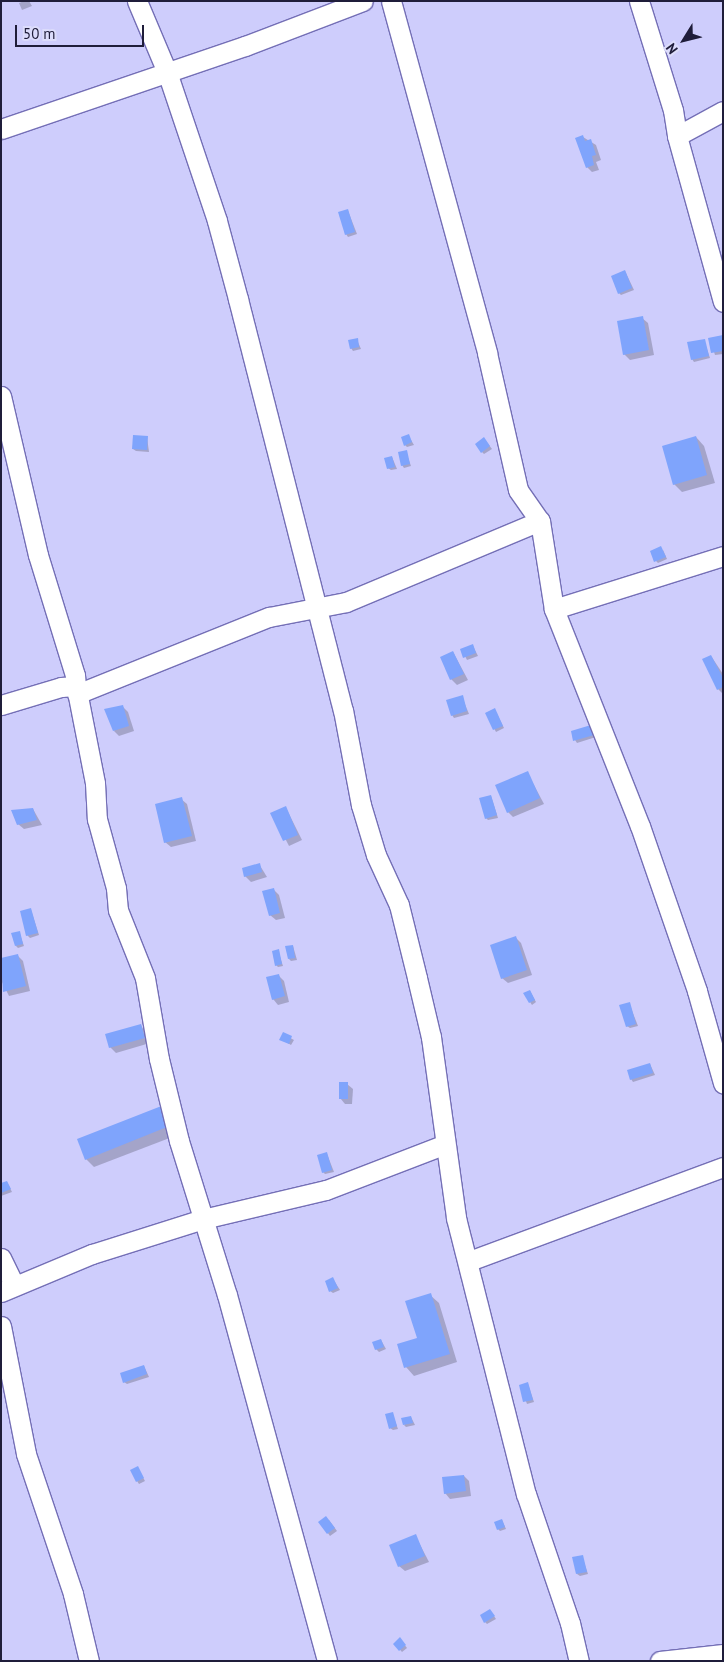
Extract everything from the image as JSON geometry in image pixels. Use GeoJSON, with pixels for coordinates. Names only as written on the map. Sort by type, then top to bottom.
{"type":"FeatureCollection","features":[{"type":"Feature","properties":{"kind":"street"},"geometry":{"type":"LineString","coordinates":[[137,1],[167,72],[217,221],[343,710],[361,805],[376,855],[399,905],[417,978],[431,1037],[443,1145],[456,1218],[469,1261],[526,1494],[570,1623],[579,1661]]}},
{"type":"Feature","properties":{"kind":"street"},"geometry":{"type":"LineString","coordinates":[[1,129],[167,72],[363,1]]}},
{"type":"Feature","properties":{"kind":"street"},"geometry":{"type":"LineString","coordinates":[[391,1],[487,353],[518,490],[540,521],[554,609],[640,826],[696,991],[723,1083]]}},
{"type":"Feature","properties":{"kind":"street"},"geometry":{"type":"LineString","coordinates":[[639,1],[673,110],[677,136],[723,302]]}},
{"type":"Feature","properties":{"kind":"street"},"geometry":{"type":"LineString","coordinates":[[677,136],[723,111]]}},
{"type":"Feature","properties":{"kind":"street"},"geometry":{"type":"LineString","coordinates":[[1,396],[38,555],[75,675],[76,690],[95,784],[97,819],[116,888],[118,910],[145,978],[166,1088],[203,1219],[227,1295],[327,1661]]}},
{"type":"Feature","properties":{"kind":"street"},"geometry":{"type":"LineString","coordinates":[[1,705],[62,687],[76,690],[269,617],[346,602],[540,521]]}},
{"type":"Feature","properties":{"kind":"street"},"geometry":{"type":"LineString","coordinates":[[554,609],[723,556]]}},
{"type":"Feature","properties":{"kind":"street"},"geometry":{"type":"LineString","coordinates":[[1,1258],[8,1289],[92,1254],[203,1219],[326,1190],[443,1145]]}},
{"type":"Feature","properties":{"kind":"street"},"geometry":{"type":"LineString","coordinates":[[469,1261],[723,1167]]}},
{"type":"Feature","properties":{"kind":"street"},"geometry":{"type":"LineString","coordinates":[[1,1326],[26,1454],[74,1594],[89,1661]]}},
{"type":"Feature","properties":{"kind":"street"},"geometry":{"type":"LineString","coordinates":[[660,1661],[723,1654]]}},
{"type":"Feature","properties":{"kind":"building"},"geometry":{"type":"Polygon","coordinates":[[[583,135],[585,141],[591,139],[596,155],[592,156],[594,165],[586,168],[575,138],[583,135]]]}},
{"type":"Feature","properties":{"kind":"building"},"geometry":{"type":"Polygon","coordinates":[[[348,209],[355,232],[345,235],[338,212],[348,209]]]}},
{"type":"Feature","properties":{"kind":"building"},"geometry":{"type":"Polygon","coordinates":[[[625,270],[632,288],[618,294],[611,276],[625,270]]]}},
{"type":"Feature","properties":{"kind":"building"},"geometry":{"type":"Polygon","coordinates":[[[643,316],[649,350],[623,355],[617,321],[643,316]]]}},
{"type":"Feature","properties":{"kind":"building"},"geometry":{"type":"Polygon","coordinates":[[[723,335],[723,351],[711,353],[708,338],[723,335]]]}},
{"type":"Feature","properties":{"kind":"building"},"geometry":{"type":"Polygon","coordinates":[[[358,338],[359,347],[350,349],[348,340],[358,338]]]}},
{"type":"Feature","properties":{"kind":"building"},"geometry":{"type":"Polygon","coordinates":[[[705,339],[709,356],[691,360],[687,342],[705,339]]]}},
{"type":"Feature","properties":{"kind":"building"},"geometry":{"type":"Polygon","coordinates":[[[409,434],[412,442],[404,446],[401,437],[409,434]]]}},
{"type":"Feature","properties":{"kind":"building"},"geometry":{"type":"Polygon","coordinates":[[[133,435],[148,436],[147,450],[132,449],[133,435]]]}},
{"type":"Feature","properties":{"kind":"building"},"geometry":{"type":"Polygon","coordinates":[[[696,436],[707,475],[673,485],[662,446],[696,436]]]}},
{"type":"Feature","properties":{"kind":"building"},"geometry":{"type":"Polygon","coordinates":[[[484,437],[490,446],[481,453],[475,444],[484,437]]]}},
{"type":"Feature","properties":{"kind":"building"},"geometry":{"type":"Polygon","coordinates":[[[407,450],[410,464],[401,466],[398,452],[407,450]]]}},
{"type":"Feature","properties":{"kind":"building"},"geometry":{"type":"Polygon","coordinates":[[[392,456],[395,467],[387,469],[384,458],[392,456]]]}},
{"type":"Feature","properties":{"kind":"building"},"geometry":{"type":"Polygon","coordinates":[[[661,546],[666,557],[654,562],[650,551],[661,546]]]}},
{"type":"Feature","properties":{"kind":"building"},"geometry":{"type":"Polygon","coordinates":[[[473,644],[476,653],[463,658],[460,649],[473,644]]]}},
{"type":"Feature","properties":{"kind":"building"},"geometry":{"type":"Polygon","coordinates":[[[453,651],[464,674],[450,680],[440,657],[453,651]]]}},
{"type":"Feature","properties":{"kind":"building"},"geometry":{"type":"Polygon","coordinates":[[[711,655],[723,678],[723,687],[717,690],[702,659],[711,655]]]}},
{"type":"Feature","properties":{"kind":"building"},"geometry":{"type":"Polygon","coordinates":[[[463,695],[467,711],[451,716],[446,700],[463,695]]]}},
{"type":"Feature","properties":{"kind":"building"},"geometry":{"type":"Polygon","coordinates":[[[123,705],[129,726],[113,731],[104,709],[123,705]]]}},
{"type":"Feature","properties":{"kind":"building"},"geometry":{"type":"Polygon","coordinates":[[[495,708],[503,726],[493,730],[485,713],[495,708]]]}},
{"type":"Feature","properties":{"kind":"building"},"geometry":{"type":"Polygon","coordinates":[[[591,725],[594,735],[573,741],[571,731],[591,725]]]}},
{"type":"Feature","properties":{"kind":"building"},"geometry":{"type":"Polygon","coordinates":[[[528,771],[540,798],[507,813],[495,785],[528,771]]]}},
{"type":"Feature","properties":{"kind":"building"},"geometry":{"type":"Polygon","coordinates":[[[491,795],[497,815],[485,819],[479,798],[491,795]]]}},
{"type":"Feature","properties":{"kind":"building"},"geometry":{"type":"Polygon","coordinates":[[[182,797],[192,836],[164,843],[155,804],[182,797]]]}},
{"type":"Feature","properties":{"kind":"building"},"geometry":{"type":"Polygon","coordinates":[[[286,806],[298,835],[283,841],[270,813],[286,806]]]}},
{"type":"Feature","properties":{"kind":"building"},"geometry":{"type":"Polygon","coordinates":[[[33,808],[37,820],[17,825],[11,810],[33,808]]]}},
{"type":"Feature","properties":{"kind":"building"},"geometry":{"type":"Polygon","coordinates":[[[260,863],[262,872],[244,877],[242,868],[260,863]]]}},
{"type":"Feature","properties":{"kind":"building"},"geometry":{"type":"Polygon","coordinates":[[[274,888],[280,913],[269,916],[262,891],[274,888]]]}},
{"type":"Feature","properties":{"kind":"building"},"geometry":{"type":"Polygon","coordinates":[[[31,908],[38,933],[26,936],[20,911],[31,908]]]}},
{"type":"Feature","properties":{"kind":"building"},"geometry":{"type":"Polygon","coordinates":[[[20,931],[23,944],[15,946],[11,933],[20,931]]]}},
{"type":"Feature","properties":{"kind":"building"},"geometry":{"type":"Polygon","coordinates":[[[516,936],[527,970],[501,979],[490,945],[516,936]]]}},
{"type":"Feature","properties":{"kind":"building"},"geometry":{"type":"Polygon","coordinates":[[[293,945],[295,958],[288,959],[285,946],[293,945]]]}},
{"type":"Feature","properties":{"kind":"building"},"geometry":{"type":"Polygon","coordinates":[[[279,949],[282,964],[275,966],[272,951],[279,949]]]}},
{"type":"Feature","properties":{"kind":"building"},"geometry":{"type":"Polygon","coordinates":[[[18,954],[26,986],[3,992],[1,958],[18,954]]]}},
{"type":"Feature","properties":{"kind":"building"},"geometry":{"type":"Polygon","coordinates":[[[279,974],[285,996],[272,1000],[266,977],[279,974]]]}},
{"type":"Feature","properties":{"kind":"building"},"geometry":{"type":"Polygon","coordinates":[[[530,990],[535,1000],[529,1003],[523,993],[530,990]]]}},
{"type":"Feature","properties":{"kind":"building"},"geometry":{"type":"Polygon","coordinates":[[[630,1002],[636,1024],[626,1027],[619,1005],[630,1002]]]}},
{"type":"Feature","properties":{"kind":"building"},"geometry":{"type":"Polygon","coordinates":[[[141,1024],[145,1038],[109,1048],[105,1034],[141,1024]]]}},
{"type":"Feature","properties":{"kind":"building"},"geometry":{"type":"Polygon","coordinates":[[[283,1032],[292,1036],[289,1044],[279,1040],[283,1032]]]}},
{"type":"Feature","properties":{"kind":"building"},"geometry":{"type":"Polygon","coordinates":[[[650,1063],[653,1073],[630,1080],[627,1070],[650,1063]]]}},
{"type":"Feature","properties":{"kind":"building"},"geometry":{"type":"Polygon","coordinates":[[[339,1082],[348,1082],[348,1099],[339,1099],[339,1082]]]}},
{"type":"Feature","properties":{"kind":"building"},"geometry":{"type":"Polygon","coordinates":[[[164,1105],[172,1125],[85,1160],[77,1139],[164,1105]]]}},
{"type":"Feature","properties":{"kind":"building"},"geometry":{"type":"Polygon","coordinates":[[[327,1152],[332,1170],[322,1173],[317,1155],[327,1152]]]}},
{"type":"Feature","properties":{"kind":"building"},"geometry":{"type":"Polygon","coordinates":[[[7,1181],[11,1189],[1,1193],[1,1183],[7,1181]]]}},
{"type":"Feature","properties":{"kind":"building"},"geometry":{"type":"Polygon","coordinates":[[[333,1277],[338,1288],[329,1292],[325,1281],[333,1277]]]}},
{"type":"Feature","properties":{"kind":"building"},"geometry":{"type":"Polygon","coordinates":[[[431,1293],[450,1354],[404,1368],[397,1344],[417,1338],[405,1301],[431,1293]]]}},
{"type":"Feature","properties":{"kind":"building"},"geometry":{"type":"Polygon","coordinates":[[[381,1339],[384,1347],[375,1350],[372,1342],[381,1339]]]}},
{"type":"Feature","properties":{"kind":"building"},"geometry":{"type":"Polygon","coordinates":[[[144,1365],[147,1374],[123,1383],[120,1373],[144,1365]]]}},
{"type":"Feature","properties":{"kind":"building"},"geometry":{"type":"Polygon","coordinates":[[[528,1382],[533,1400],[523,1402],[519,1385],[528,1382]]]}},
{"type":"Feature","properties":{"kind":"building"},"geometry":{"type":"Polygon","coordinates":[[[393,1412],[397,1426],[389,1429],[385,1414],[393,1412]]]}},
{"type":"Feature","properties":{"kind":"building"},"geometry":{"type":"Polygon","coordinates":[[[411,1416],[413,1423],[403,1425],[401,1418],[411,1416]]]}},
{"type":"Feature","properties":{"kind":"building"},"geometry":{"type":"Polygon","coordinates":[[[138,1466],[144,1478],[136,1482],[130,1470],[138,1466]]]}},
{"type":"Feature","properties":{"kind":"building"},"geometry":{"type":"Polygon","coordinates":[[[464,1475],[466,1491],[444,1494],[442,1477],[464,1475]]]}},
{"type":"Feature","properties":{"kind":"building"},"geometry":{"type":"Polygon","coordinates":[[[326,1516],[335,1528],[327,1534],[318,1522],[326,1516]]]}},
{"type":"Feature","properties":{"kind":"building"},"geometry":{"type":"Polygon","coordinates":[[[502,1519],[505,1527],[497,1530],[494,1522],[502,1519]]]}},
{"type":"Feature","properties":{"kind":"building"},"geometry":{"type":"Polygon","coordinates":[[[416,1534],[425,1556],[398,1567],[389,1545],[416,1534]]]}},
{"type":"Feature","properties":{"kind":"building"},"geometry":{"type":"Polygon","coordinates":[[[583,1555],[587,1572],[576,1574],[572,1557],[583,1555]]]}},
{"type":"Feature","properties":{"kind":"building"},"geometry":{"type":"Polygon","coordinates":[[[490,1609],[495,1616],[484,1623],[480,1615],[490,1609]]]}},
{"type":"Feature","properties":{"kind":"building"},"geometry":{"type":"Polygon","coordinates":[[[400,1637],[406,1645],[399,1651],[393,1644],[400,1637]]]}}]}
